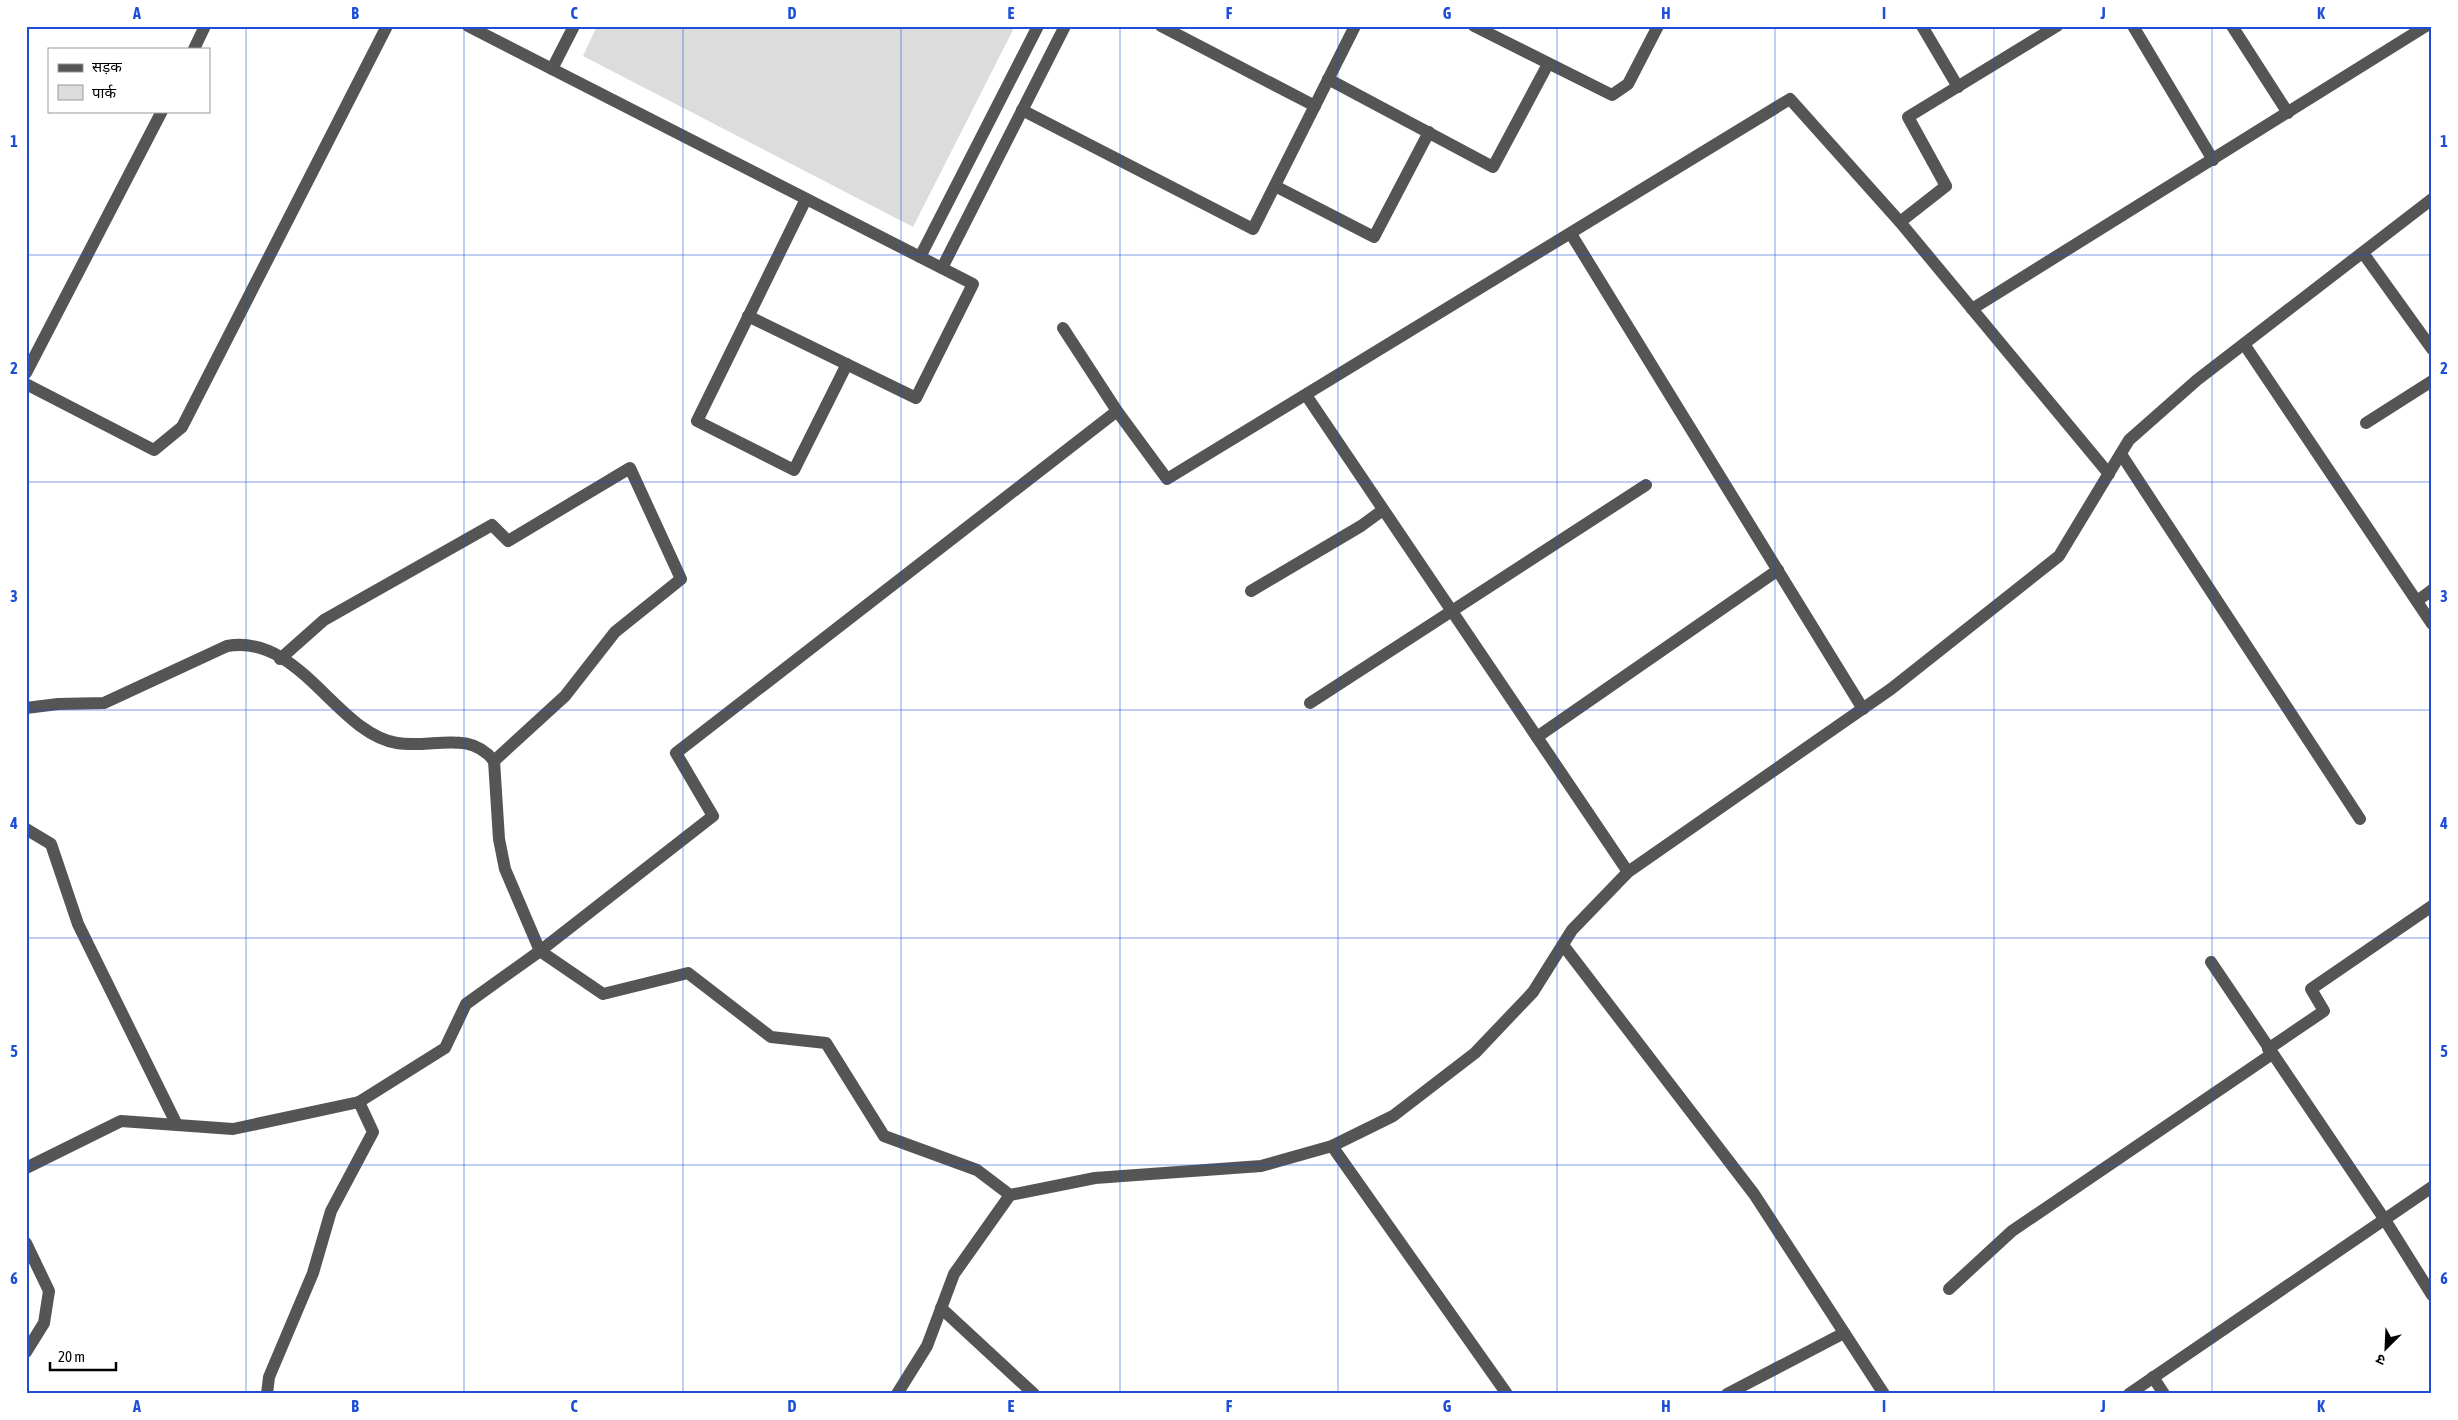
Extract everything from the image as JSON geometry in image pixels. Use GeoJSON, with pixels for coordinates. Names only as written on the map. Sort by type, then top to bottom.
{"type":"FeatureCollection","features":[{"type":"Feature","properties":{"kind":"street"},"geometry":{"type":"LineString","coordinates":[[195,48],[206,26]]}},
{"type":"Feature","properties":{"kind":"street"},"geometry":{"type":"LineString","coordinates":[[26,384],[154,450],[182,427],[387,26]]}},
{"type":"Feature","properties":{"kind":"street"},"geometry":{"type":"LineString","coordinates":[[468,26],[973,284],[916,398],[748,316]]}},
{"type":"Feature","properties":{"kind":"street"},"geometry":{"type":"LineString","coordinates":[[552,69],[574,26]]}},
{"type":"Feature","properties":{"kind":"street"},"geometry":{"type":"LineString","coordinates":[[920,257],[1038,26]]}},
{"type":"Feature","properties":{"kind":"street"},"geometry":{"type":"LineString","coordinates":[[942,268],[1065,26]]}},
{"type":"Feature","properties":{"kind":"street"},"geometry":{"type":"LineString","coordinates":[[1161,26],[1314,106]]}},
{"type":"Feature","properties":{"kind":"street"},"geometry":{"type":"LineString","coordinates":[[1022,110],[1252,229],[1355,26]]}},
{"type":"Feature","properties":{"kind":"street"},"geometry":{"type":"LineString","coordinates":[[1474,26],[1612,95],[1628,84],[1658,26]]}},
{"type":"Feature","properties":{"kind":"street"},"geometry":{"type":"LineString","coordinates":[[1922,26],[1958,87]]}},
{"type":"Feature","properties":{"kind":"street"},"geometry":{"type":"LineString","coordinates":[[1900,222],[1946,186],[1908,117],[2057,26]]}},
{"type":"Feature","properties":{"kind":"street"},"geometry":{"type":"LineString","coordinates":[[2134,26],[2213,160]]}},
{"type":"Feature","properties":{"kind":"street"},"geometry":{"type":"LineString","coordinates":[[2232,26],[2288,113]]}},
{"type":"Feature","properties":{"kind":"street"},"geometry":{"type":"LineString","coordinates":[[1972,309],[2426,26]]}},
{"type":"Feature","properties":{"kind":"street"},"geometry":{"type":"LineString","coordinates":[[1328,79],[1493,167],[1548,64]]}},
{"type":"Feature","properties":{"kind":"street"},"geometry":{"type":"LineString","coordinates":[[1063,328],[1117,411],[1167,479],[1790,99],[1900,222],[2108,474]]}},
{"type":"Feature","properties":{"kind":"street"},"geometry":{"type":"LineString","coordinates":[[26,373],[161,112]]}},
{"type":"Feature","properties":{"kind":"street"},"geometry":{"type":"LineString","coordinates":[[1274,186],[1374,237],[1429,132]]}},
{"type":"Feature","properties":{"kind":"street"},"geometry":{"type":"LineString","coordinates":[[806,199],[697,421],[794,470],[847,364]]}},
{"type":"Feature","properties":{"kind":"street"},"geometry":{"type":"LineString","coordinates":[[897,1394],[927,1346],[954,1274],[1010,1195],[1095,1178],[1261,1166],[1332,1146],[1393,1116],[1475,1053],[1533,992],[1572,930],[1628,872],[1891,689],[2060,556],[2129,440],[2197,380],[2432,199]]}},
{"type":"Feature","properties":{"kind":"street"},"geometry":{"type":"LineString","coordinates":[[1571,234],[1863,709]]}},
{"type":"Feature","properties":{"kind":"street"},"geometry":{"type":"LineString","coordinates":[[2362,253],[2432,349]]}},
{"type":"Feature","properties":{"kind":"street"},"geometry":{"type":"LineString","coordinates":[[2244,344],[2432,624]]}},
{"type":"Feature","properties":{"kind":"street"},"geometry":{"type":"LineString","coordinates":[[2366,423],[2432,381]]}},
{"type":"Feature","properties":{"kind":"street"},"geometry":{"type":"LineString","coordinates":[[1306,395],[1628,872]]}},
{"type":"Feature","properties":{"kind":"street"},"geometry":{"type":"LineString","coordinates":[[26,1168],[121,1121],[233,1128],[359,1102],[446,1048],[466,1004],[540,951],[713,816],[676,753],[1117,411]]}},
{"type":"Feature","properties":{"kind":"street"},"geometry":{"type":"LineString","coordinates":[[2121,454],[2360,819]]}},
{"type":"Feature","properties":{"kind":"street"},"geometry":{"type":"LineString","coordinates":[[280,658],[324,620],[492,526],[508,542],[630,468],[681,579],[615,632],[566,696],[494,761]]}},
{"type":"Feature","properties":{"kind":"street"},"geometry":{"type":"LineString","coordinates":[[1310,703],[1646,485]]}},
{"type":"Feature","properties":{"kind":"street"},"geometry":{"type":"LineString","coordinates":[[1251,591],[1361,526],[1383,510]]}},
{"type":"Feature","properties":{"kind":"street"},"geometry":{"type":"LineString","coordinates":[[1537,737],[1778,570]]}},
{"type":"Feature","properties":{"kind":"street"},"geometry":{"type":"LineString","coordinates":[[2417,601],[2432,590]]}},
{"type":"Feature","properties":{"kind":"street"},"geometry":{"type":"LineString","coordinates":[[26,708],[58,704],[104,703],[228,646],[242,644],[254,646],[280,658],[323,690],[352,720],[378,738],[417,746],[469,743],[480,748],[494,761],[499,839],[505,870],[540,951],[603,994],[688,972],[771,1037],[826,1043],[884,1136],[977,1170],[1010,1195]]}},
{"type":"Feature","properties":{"kind":"street"},"geometry":{"type":"LineString","coordinates":[[26,829],[51,844],[78,924],[177,1125]]}},
{"type":"Feature","properties":{"kind":"street"},"geometry":{"type":"LineString","coordinates":[[1949,1289],[2012,1231],[2270,1052],[2324,1011],[2311,989],[2432,906]]}},
{"type":"Feature","properties":{"kind":"street"},"geometry":{"type":"LineString","coordinates":[[1563,944],[1754,1194],[1884,1394]]}},
{"type":"Feature","properties":{"kind":"street"},"geometry":{"type":"LineString","coordinates":[[2211,962],[2432,1295]]}},
{"type":"Feature","properties":{"kind":"street"},"geometry":{"type":"LineString","coordinates":[[267,1394],[269,1377],[313,1273],[331,1211],[373,1132],[359,1102]]}},
{"type":"Feature","properties":{"kind":"street"},"geometry":{"type":"LineString","coordinates":[[1332,1146],[1507,1394]]}},
{"type":"Feature","properties":{"kind":"street"},"geometry":{"type":"LineString","coordinates":[[2129,1394],[2432,1188]]}},
{"type":"Feature","properties":{"kind":"street"},"geometry":{"type":"LineString","coordinates":[[26,1243],[48,1291],[44,1323],[28,1347]]}},
{"type":"Feature","properties":{"kind":"street"},"geometry":{"type":"LineString","coordinates":[[941,1308],[1034,1394]]}},
{"type":"Feature","properties":{"kind":"street"},"geometry":{"type":"LineString","coordinates":[[1727,1394],[1844,1333]]}},
{"type":"Feature","properties":{"kind":"street"},"geometry":{"type":"LineString","coordinates":[[2153,1377],[2164,1394]]}},
{"type":"Feature","properties":{"kind":"green space"},"geometry":{"type":"Polygon","coordinates":[[[597,26],[1015,26],[913,227],[583,56],[597,26]]]}}]}
